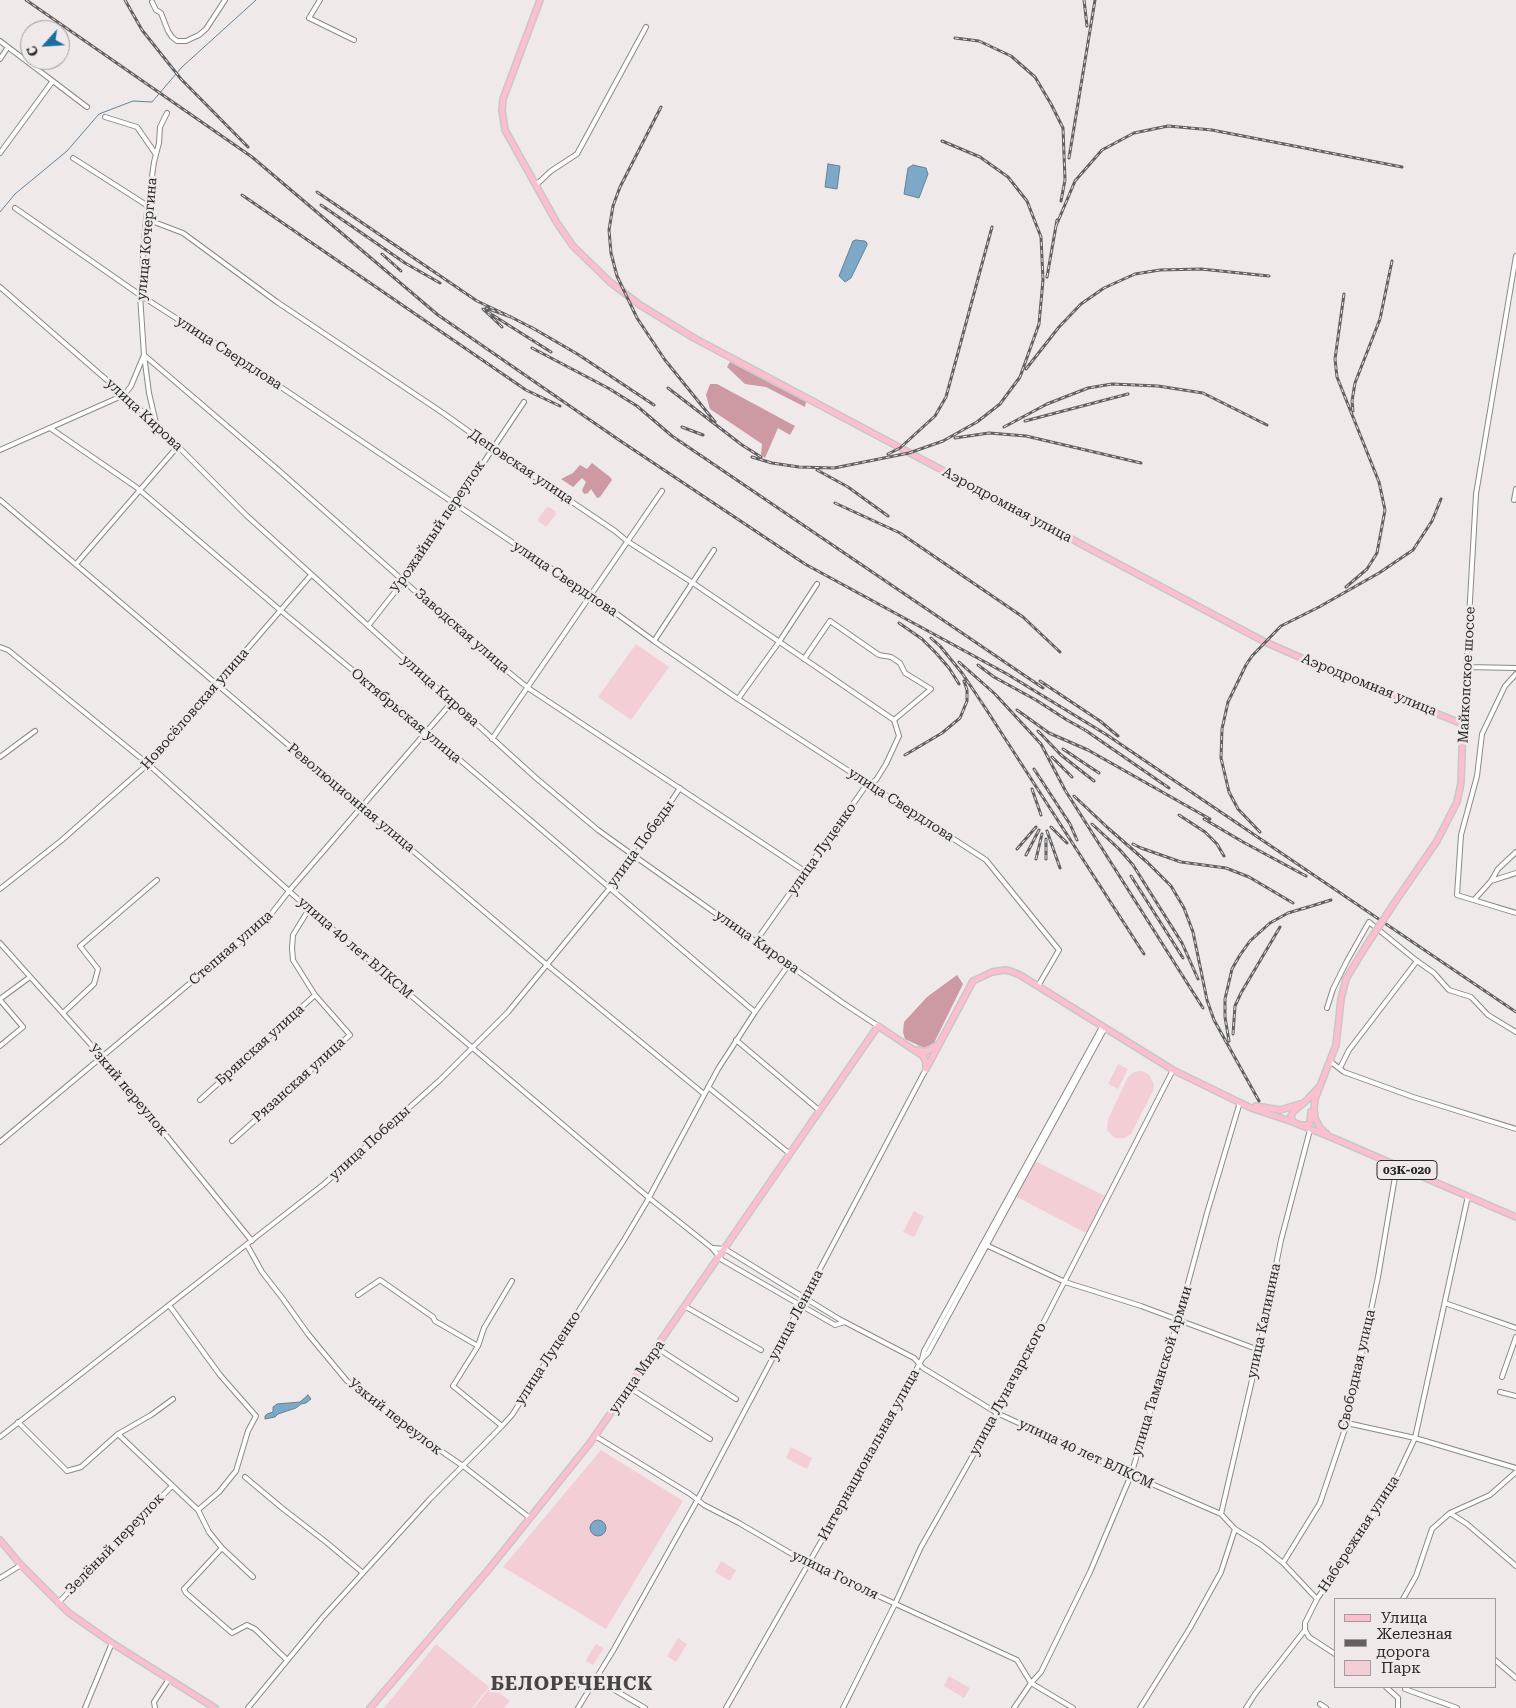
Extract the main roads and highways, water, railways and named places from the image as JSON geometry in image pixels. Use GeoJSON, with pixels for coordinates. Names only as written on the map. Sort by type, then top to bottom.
{"type":"FeatureCollection","features":[{"type":"Feature","properties":{"kind":"main road","name":"Аэродромная улица"},"geometry":{"type":"LineString","coordinates":[[540,0],[503,99],[502,110],[505,130],[557,223],[573,246],[617,288],[640,305],[694,338],[1265,642],[1345,677],[1463,724]]}},
{"type":"Feature","properties":{"kind":"main road","name":"Майкопское шоссе"},"geometry":{"type":"LineString","coordinates":[[1321,1084],[1336,1045],[1343,989],[1351,969],[1437,841],[1451,816],[1461,783],[1463,724]]}},
{"type":"Feature","properties":{"kind":"main road","name":"улица Ленина"},"geometry":{"type":"LineString","coordinates":[[917,1050],[926,1062],[926,1069],[973,980],[998,970],[1010,970],[1173,1070],[1240,1102]]}},
{"type":"Feature","properties":{"kind":"main road","name":"улица Кирова"},"geometry":{"type":"LineString","coordinates":[[878,1026],[917,1050]]}},
{"type":"Feature","properties":{"kind":"main road","name":"улица Мира"},"geometry":{"type":"LineString","coordinates":[[370,1708],[489,1569],[595,1436],[686,1307],[878,1026]]}},
{"type":"Feature","properties":{"kind":"main road"},"geometry":{"type":"LineString","coordinates":[[917,1050],[926,1052],[940,1043]]}},
{"type":"Feature","properties":{"kind":"main road"},"geometry":{"type":"LineString","coordinates":[[1240,1102],[1251,1108],[1306,1125],[1310,1123],[1312,1107],[1321,1084]]}},
{"type":"Feature","properties":{"kind":"main road"},"geometry":{"type":"LineString","coordinates":[[1295,1123],[1292,1113],[1321,1084]]}},
{"type":"Feature","properties":{"kind":"main road"},"geometry":{"type":"LineString","coordinates":[[1316,1099],[1314,1112],[1316,1122],[1322,1130],[1333,1138]]}},
{"type":"Feature","properties":{"kind":"main road"},"geometry":{"type":"LineString","coordinates":[[1240,1102],[1266,1109],[1280,1110],[1304,1103]]}},
{"type":"Feature","properties":{"kind":"main road","name":"03К-020"},"geometry":{"type":"LineString","coordinates":[[1295,1123],[1516,1217]]}},
{"type":"Feature","properties":{"kind":"main road"},"geometry":{"type":"LineString","coordinates":[[0,1540],[68,1613],[215,1708]]}},
{"type":"Feature","properties":{"kind":"water"},"geometry":{"type":"Polygon","coordinates":[[[828,164],[840,166],[837,189],[825,187],[828,164]]]}},
{"type":"Feature","properties":{"kind":"water"},"geometry":{"type":"Polygon","coordinates":[[[913,165],[926,168],[928,174],[919,198],[904,194],[908,168],[913,165]]]}},
{"type":"Feature","properties":{"kind":"water"},"geometry":{"type":"Polygon","coordinates":[[[853,241],[865,241],[867,245],[851,278],[845,282],[839,276],[853,241]]]}},
{"type":"Feature","properties":{"kind":"water"},"geometry":{"type":"Polygon","coordinates":[[[308,1395],[311,1399],[306,1403],[275,1417],[265,1419],[267,1414],[273,1412],[273,1407],[277,1404],[300,1402],[308,1395]]]}},
{"type":"Feature","properties":{"kind":"water"},"geometry":{"type":"Polygon","coordinates":[[[598,1520],[604,1522],[606,1528],[604,1534],[598,1536],[592,1534],[590,1528],[592,1522],[598,1520]]]}},
{"type":"Feature","properties":{"kind":"water"},"geometry":{"type":"Polygon","coordinates":[[[573,1674],[579,1676],[581,1682],[579,1688],[573,1690],[567,1688],[565,1682],[567,1676],[573,1674]]]}},
{"type":"Feature","properties":{"kind":"waterway"},"geometry":{"type":"LineString","coordinates":[[0,212],[15,194],[67,151],[99,114],[133,101],[152,102],[182,67],[256,0]]}},
{"type":"Feature","properties":{"kind":"railway"},"geometry":{"type":"LineString","coordinates":[[26,0],[252,157],[438,315],[619,440],[805,564],[1007,674],[1107,735],[1516,1012]]}},
{"type":"Feature","properties":{"kind":"railway"},"geometry":{"type":"LineString","coordinates":[[125,0],[142,30],[181,79],[248,147]]}},
{"type":"Feature","properties":{"kind":"railway"},"geometry":{"type":"LineString","coordinates":[[1084,0],[1087,26]]}},
{"type":"Feature","properties":{"kind":"railway"},"geometry":{"type":"LineString","coordinates":[[1069,158],[1095,0]]}},
{"type":"Feature","properties":{"kind":"railway"},"geometry":{"type":"LineString","coordinates":[[955,38],[979,41],[1011,56],[1035,77],[1063,128],[1065,180],[1061,201]]}},
{"type":"Feature","properties":{"kind":"railway"},"geometry":{"type":"LineString","coordinates":[[661,107],[620,187],[613,206],[609,230],[611,253],[617,276],[637,318],[665,360],[715,422]]}},
{"type":"Feature","properties":{"kind":"railway"},"geometry":{"type":"LineString","coordinates":[[1056,226],[1075,181],[1102,150],[1134,133],[1168,126],[1212,130],[1402,167]]}},
{"type":"Feature","properties":{"kind":"railway"},"geometry":{"type":"LineString","coordinates":[[752,457],[772,463],[799,467],[834,468],[909,453],[943,441],[977,422],[1000,404],[1020,377],[1039,324],[1043,280],[1041,237],[1027,201],[1008,177],[980,157],[942,141]]}},
{"type":"Feature","properties":{"kind":"railway"},"geometry":{"type":"LineString","coordinates":[[317,192],[477,301],[511,317],[486,308]]}},
{"type":"Feature","properties":{"kind":"railway"},"geometry":{"type":"LineString","coordinates":[[242,195],[526,390],[560,406]]}},
{"type":"Feature","properties":{"kind":"railway"},"geometry":{"type":"LineString","coordinates":[[321,205],[405,263],[440,283]]}},
{"type":"Feature","properties":{"kind":"railway"},"geometry":{"type":"LineString","coordinates":[[1047,277],[1057,220]]}},
{"type":"Feature","properties":{"kind":"railway"},"geometry":{"type":"LineString","coordinates":[[888,454],[900,448],[935,416],[946,397],[992,227]]}},
{"type":"Feature","properties":{"kind":"railway"},"geometry":{"type":"LineString","coordinates":[[382,254],[401,271]]}},
{"type":"Feature","properties":{"kind":"railway"},"geometry":{"type":"LineString","coordinates":[[1353,411],[1352,401],[1355,383],[1380,319],[1392,261]]}},
{"type":"Feature","properties":{"kind":"railway"},"geometry":{"type":"LineString","coordinates":[[1026,369],[1059,327],[1081,304],[1104,288],[1135,274],[1160,270],[1201,269],[1269,276]]}},
{"type":"Feature","properties":{"kind":"railway"},"geometry":{"type":"LineString","coordinates":[[1344,294],[1335,359],[1337,377],[1379,482],[1385,510],[1377,553],[1367,569],[1346,587]]}},
{"type":"Feature","properties":{"kind":"railway"},"geometry":{"type":"LineString","coordinates":[[502,327],[483,309],[551,352]]}},
{"type":"Feature","properties":{"kind":"railway"},"geometry":{"type":"LineString","coordinates":[[511,317],[536,330]]}},
{"type":"Feature","properties":{"kind":"railway"},"geometry":{"type":"LineString","coordinates":[[531,327],[579,355],[654,405]]}},
{"type":"Feature","properties":{"kind":"railway"},"geometry":{"type":"LineString","coordinates":[[532,348],[608,388],[637,406],[672,436],[1043,688]]}},
{"type":"Feature","properties":{"kind":"railway"},"geometry":{"type":"LineString","coordinates":[[1004,427],[1047,404],[1088,388],[1112,384],[1158,386],[1203,393],[1267,425]]}},
{"type":"Feature","properties":{"kind":"railway"},"geometry":{"type":"LineString","coordinates":[[668,388],[742,445],[761,457]]}},
{"type":"Feature","properties":{"kind":"railway"},"geometry":{"type":"LineString","coordinates":[[1025,421],[1128,394]]}},
{"type":"Feature","properties":{"kind":"railway"},"geometry":{"type":"LineString","coordinates":[[682,427],[703,435]]}},
{"type":"Feature","properties":{"kind":"railway"},"geometry":{"type":"LineString","coordinates":[[955,438],[989,433],[1026,436],[1141,463]]}},
{"type":"Feature","properties":{"kind":"railway"},"geometry":{"type":"LineString","coordinates":[[817,470],[848,487],[888,516]]}},
{"type":"Feature","properties":{"kind":"railway"},"geometry":{"type":"LineString","coordinates":[[1260,832],[1238,809],[1229,792],[1221,758],[1222,729],[1228,702],[1246,665],[1252,656],[1281,626],[1379,573],[1413,550],[1432,521],[1441,499]]}},
{"type":"Feature","properties":{"kind":"railway"},"geometry":{"type":"LineString","coordinates":[[835,503],[900,533],[1023,617],[1060,652]]}},
{"type":"Feature","properties":{"kind":"railway"},"geometry":{"type":"LineString","coordinates":[[899,623],[922,639],[936,653],[949,668],[959,684]]}},
{"type":"Feature","properties":{"kind":"railway"},"geometry":{"type":"LineString","coordinates":[[931,638],[962,673],[1144,954]]}},
{"type":"Feature","properties":{"kind":"railway"},"geometry":{"type":"LineString","coordinates":[[959,662],[995,694],[1041,744],[1065,790],[1203,1008]]}},
{"type":"Feature","properties":{"kind":"railway"},"geometry":{"type":"LineString","coordinates":[[978,665],[994,677],[1085,730]]}},
{"type":"Feature","properties":{"kind":"railway"},"geometry":{"type":"LineString","coordinates":[[905,755],[942,733],[960,718],[967,701],[967,690],[964,681]]}},
{"type":"Feature","properties":{"kind":"railway"},"geometry":{"type":"LineString","coordinates":[[1040,681],[1100,721],[1118,736]]}},
{"type":"Feature","properties":{"kind":"railway"},"geometry":{"type":"LineString","coordinates":[[1017,710],[1049,733],[1088,750],[1210,819]]}},
{"type":"Feature","properties":{"kind":"railway"},"geometry":{"type":"LineString","coordinates":[[1085,730],[1169,788]]}},
{"type":"Feature","properties":{"kind":"railway"},"geometry":{"type":"LineString","coordinates":[[1038,731],[1061,755],[1094,781]]}},
{"type":"Feature","properties":{"kind":"railway"},"geometry":{"type":"LineString","coordinates":[[1063,749],[1099,773]]}},
{"type":"Feature","properties":{"kind":"railway"},"geometry":{"type":"LineString","coordinates":[[1052,757],[1072,777]]}},
{"type":"Feature","properties":{"kind":"railway"},"geometry":{"type":"LineString","coordinates":[[1034,769],[1070,824],[1077,840]]}},
{"type":"Feature","properties":{"kind":"railway"},"geometry":{"type":"LineString","coordinates":[[1032,789],[1041,815]]}},
{"type":"Feature","properties":{"kind":"railway"},"geometry":{"type":"LineString","coordinates":[[1074,796],[1171,886],[1184,908],[1193,932],[1207,1000],[1214,1020],[1259,1101]]}},
{"type":"Feature","properties":{"kind":"railway"},"geometry":{"type":"LineString","coordinates":[[1179,815],[1205,832],[1217,844],[1224,856]]}},
{"type":"Feature","properties":{"kind":"railway"},"geometry":{"type":"LineString","coordinates":[[1204,819],[1306,876]]}},
{"type":"Feature","properties":{"kind":"railway"},"geometry":{"type":"LineString","coordinates":[[1092,824],[1133,865],[1182,943],[1198,979]]}},
{"type":"Feature","properties":{"kind":"railway"},"geometry":{"type":"LineString","coordinates":[[1017,849],[1036,827]]}},
{"type":"Feature","properties":{"kind":"railway"},"geometry":{"type":"LineString","coordinates":[[1051,827],[1067,843]]}},
{"type":"Feature","properties":{"kind":"railway"},"geometry":{"type":"LineString","coordinates":[[1026,855],[1039,830]]}},
{"type":"Feature","properties":{"kind":"railway"},"geometry":{"type":"LineString","coordinates":[[1047,831],[1060,868]]}},
{"type":"Feature","properties":{"kind":"railway"},"geometry":{"type":"LineString","coordinates":[[1036,859],[1042,834]]}},
{"type":"Feature","properties":{"kind":"railway"},"geometry":{"type":"LineString","coordinates":[[1046,839],[1046,859]]}},
{"type":"Feature","properties":{"kind":"railway"},"geometry":{"type":"LineString","coordinates":[[1133,844],[1181,862],[1226,868],[1249,877],[1293,903]]}},
{"type":"Feature","properties":{"kind":"railway"},"geometry":{"type":"LineString","coordinates":[[1131,876],[1183,958]]}},
{"type":"Feature","properties":{"kind":"railway"},"geometry":{"type":"LineString","coordinates":[[1302,909],[1331,900]]}},
{"type":"Feature","properties":{"kind":"railway"},"geometry":{"type":"LineString","coordinates":[[1229,1041],[1225,1017],[1225,999],[1232,969],[1240,955],[1250,941],[1270,923],[1288,913],[1308,907]]}},
{"type":"Feature","properties":{"kind":"railway"},"geometry":{"type":"LineString","coordinates":[[1233,1034],[1235,1006],[1280,927]]}},
{"type":"Feature","properties":{"kind":"district","name":"БЕЛОРЕЧЕНСК"},"geometry":{"type":"Point","coordinates":[572,1684]}}]}
